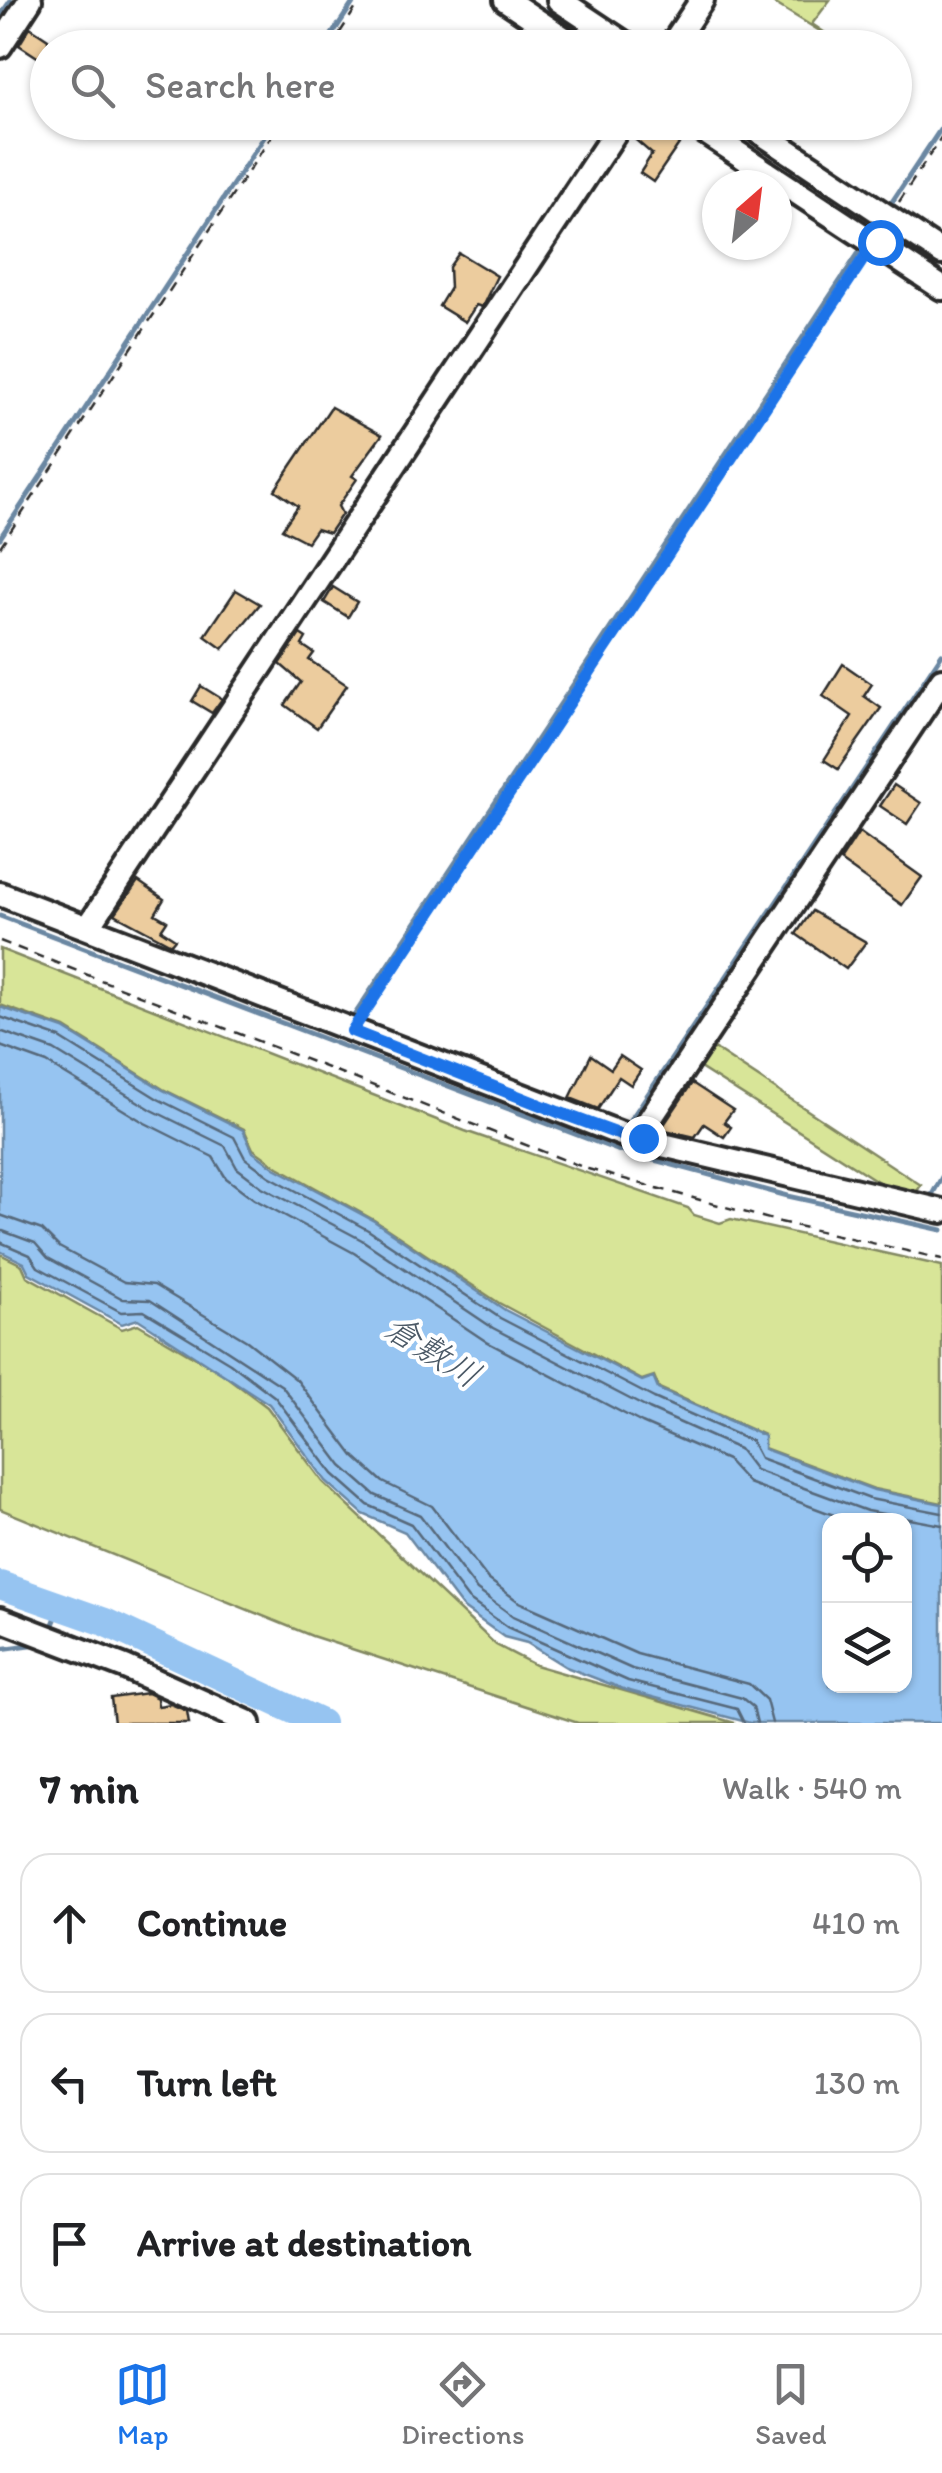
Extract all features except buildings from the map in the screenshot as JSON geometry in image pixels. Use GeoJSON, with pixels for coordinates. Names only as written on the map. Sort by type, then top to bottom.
{"type":"FeatureCollection","features":[{"type":"Feature","properties":{"kind":"street"},"geometry":{"type":"LineString","coordinates":[[0,46],[30,0]]}},
{"type":"Feature","properties":{"kind":"street"},"geometry":{"type":"LineString","coordinates":[[506,0],[551,30]]}},
{"type":"Feature","properties":{"kind":"street"},"geometry":{"type":"LineString","coordinates":[[559,0],[604,30]]}},
{"type":"Feature","properties":{"kind":"street"},"geometry":{"type":"LineString","coordinates":[[682,30],[702,0]]}},
{"type":"Feature","properties":{"kind":"street"},"geometry":{"type":"LineString","coordinates":[[83,924],[610,140]]}},
{"type":"Feature","properties":{"kind":"street"},"geometry":{"type":"LineString","coordinates":[[721,140],[884,233],[942,253]]}},
{"type":"Feature","properties":{"kind":"street"},"geometry":{"type":"LineString","coordinates":[[768,140],[884,233],[942,288]]}},
{"type":"Feature","properties":{"kind":"street"},"geometry":{"type":"LineString","coordinates":[[630,1136],[644,1128],[942,680]]}},
{"type":"Feature","properties":{"kind":"street"},"geometry":{"type":"LineString","coordinates":[[0,894],[630,1136],[669,1149],[931,1210]]}},
{"type":"Feature","properties":{"kind":"street"},"geometry":{"type":"LineString","coordinates":[[0,1619],[125,1667],[249,1723]]}},
{"type":"Feature","properties":{"kind":"path"},"geometry":{"type":"LineString","coordinates":[[342,30],[362,0]]}},
{"type":"Feature","properties":{"kind":"path"},"geometry":{"type":"LineString","coordinates":[[352,1031],[884,233],[942,136]]}},
{"type":"Feature","properties":{"kind":"path"},"geometry":{"type":"LineString","coordinates":[[0,548],[268,140]]}},
{"type":"Feature","properties":{"kind":"path"},"geometry":{"type":"LineString","coordinates":[[0,941],[588,1169],[780,1222],[942,1259]]}},
{"type":"Feature","properties":{"kind":"green space"},"geometry":{"type":"Polygon","coordinates":[[[769,0],[830,0],[812,24],[818,30],[769,0]]]}},
{"type":"Feature","properties":{"kind":"green space"},"geometry":{"type":"Polygon","coordinates":[[[0,949],[465,1131],[688,1208],[694,1215],[720,1223],[731,1219],[942,1266],[942,1503],[874,1489],[764,1448],[764,1435],[659,1388],[654,1376],[642,1380],[499,1303],[374,1220],[278,1167],[253,1149],[244,1129],[163,1089],[65,1028],[0,1005],[0,949]]]}},
{"type":"Feature","properties":{"kind":"green space"},"geometry":{"type":"Polygon","coordinates":[[[710,1046],[921,1185],[910,1202],[697,1066],[710,1046]]]}},
{"type":"Feature","properties":{"kind":"green space"},"geometry":{"type":"Polygon","coordinates":[[[0,1254],[22,1265],[27,1276],[122,1329],[138,1324],[223,1374],[267,1407],[323,1482],[496,1645],[535,1665],[735,1723],[578,1723],[312,1636],[0,1509],[0,1254]]]}},
{"type":"Feature","properties":{"kind":"water","name":"倉敷川"},"geometry":{"type":"Polygon","coordinates":[[[0,1007],[64,1029],[163,1090],[243,1130],[253,1152],[275,1168],[374,1221],[505,1310],[642,1381],[653,1377],[658,1389],[764,1436],[764,1449],[874,1490],[942,1504],[942,1723],[750,1723],[626,1690],[566,1667],[527,1643],[504,1637],[462,1607],[405,1532],[363,1514],[326,1481],[269,1404],[138,1319],[122,1324],[29,1273],[24,1263],[0,1251],[0,1007]]]}},
{"type":"Feature","properties":{"kind":"waterway"},"geometry":{"type":"LineString","coordinates":[[0,16],[11,0]]}},
{"type":"Feature","properties":{"kind":"waterway"},"geometry":{"type":"LineString","coordinates":[[335,30],[355,0]]}},
{"type":"Feature","properties":{"kind":"waterway"},"geometry":{"type":"LineString","coordinates":[[554,20],[569,30]]}},
{"type":"Feature","properties":{"kind":"waterway"},"geometry":{"type":"LineString","coordinates":[[890,205],[942,127]]}},
{"type":"Feature","properties":{"kind":"waterway"},"geometry":{"type":"LineString","coordinates":[[0,538],[262,140]]}},
{"type":"Feature","properties":{"kind":"waterway"},"geometry":{"type":"LineString","coordinates":[[350,1022],[864,245]]}},
{"type":"Feature","properties":{"kind":"waterway"},"geometry":{"type":"LineString","coordinates":[[624,1130],[942,654]]}},
{"type":"Feature","properties":{"kind":"waterway"},"geometry":{"type":"LineString","coordinates":[[0,916],[617,1150],[788,1196],[942,1230]]}},
{"type":"Feature","properties":{"kind":"waterway"},"geometry":{"type":"LineString","coordinates":[[929,1200],[942,1177]]}},
{"type":"Feature","properties":{"kind":"waterway"},"geometry":{"type":"LineString","coordinates":[[0,1585],[105,1622],[321,1723]]}},
{"type":"Feature","properties":{"kind":"waterway"},"geometry":{"type":"LineString","coordinates":[[52,1627],[60,1607]]}},
{"type":"Feature","properties":{"kind":"waterway"},"geometry":{"type":"LineString","coordinates":[[0,1649],[38,1644]]}},
{"type":"Feature","properties":{"kind":"route"},"geometry":{"type":"LineString","coordinates":[[643,1138],[629,1138],[558,1112],[352,1031],[874,243],[878,246],[880,242]]}}]}
